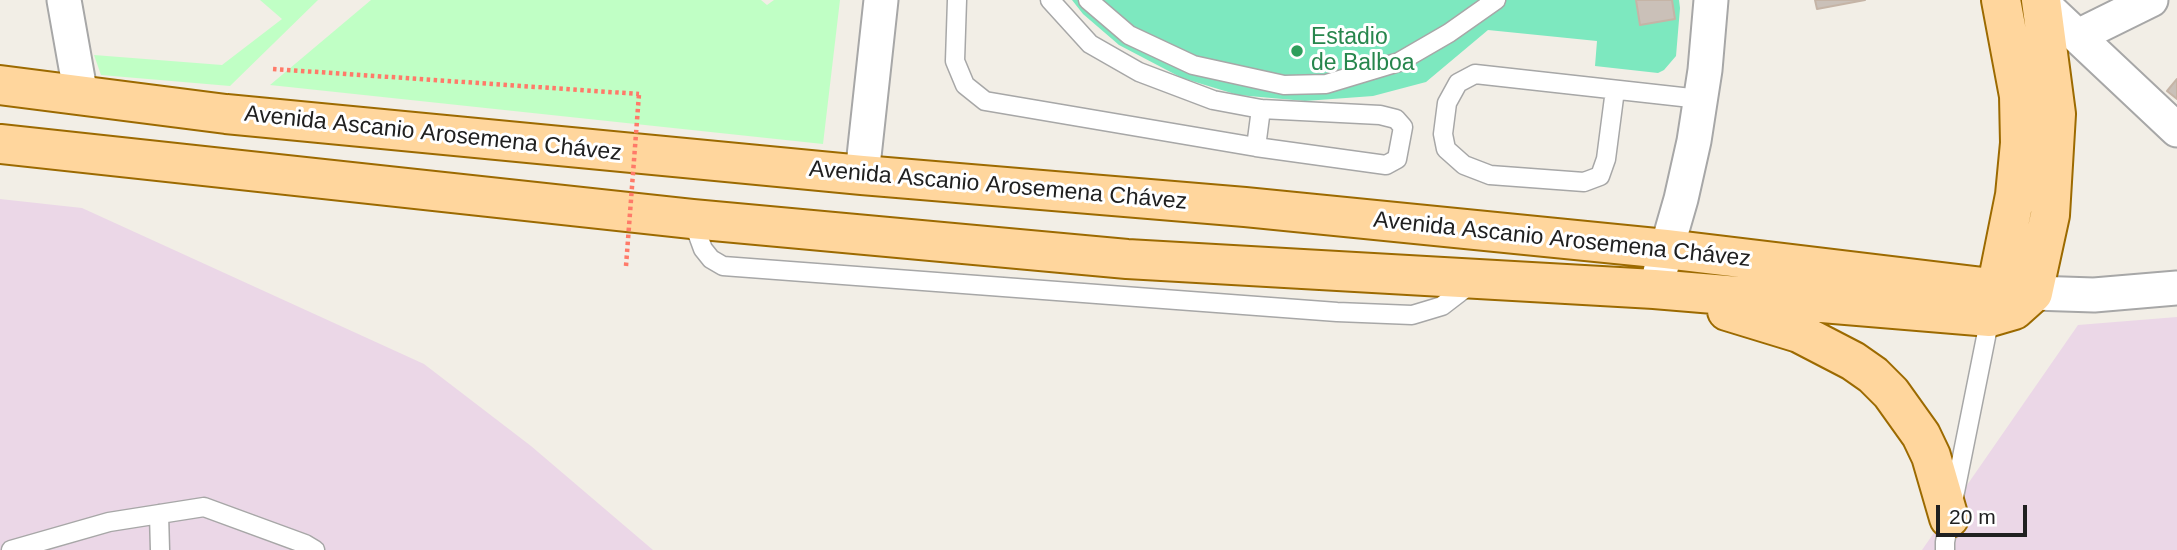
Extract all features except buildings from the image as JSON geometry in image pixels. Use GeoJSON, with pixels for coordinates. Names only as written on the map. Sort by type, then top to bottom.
{"type":"FeatureCollection","features":[{"type":"Feature","properties":{"kind":"main road"},"geometry":{"type":"LineString","coordinates":[[2001,0],[2019,96],[2021,121],[2015,195],[1993,303],[2033,293],[2050,215],[2056,135],[2055,96],[2041,1]]}},
{"type":"Feature","properties":{"kind":"main road","name":"Avenida Ascanio Arosemena Chávez"},"geometry":{"type":"LineString","coordinates":[[0,85],[226,114],[864,157],[1245,207],[1667,249],[1993,303]]}},
{"type":"Feature","properties":{"kind":"main road","name":"Avenida Ascanio Arosemena Chávez"},"geometry":{"type":"LineString","coordinates":[[0,144],[692,219],[1127,259],[1654,289],[1993,303]]}},
{"type":"Feature","properties":{"kind":"main road"},"geometry":{"type":"LineString","coordinates":[[1654,289],[1799,332],[1873,375],[1891,393],[1921,435],[1938,478],[1945,540]]}},
{"type":"Feature","properties":{"kind":"street"},"geometry":{"type":"LineString","coordinates":[[64,0],[81,96]]}},
{"type":"Feature","properties":{"kind":"street"},"geometry":{"type":"LineString","coordinates":[[864,157],[881,0]]}},
{"type":"Feature","properties":{"kind":"street"},"geometry":{"type":"LineString","coordinates":[[1654,289],[1684,188],[1700,99],[1711,0]]}},
{"type":"Feature","properties":{"kind":"street"},"geometry":{"type":"LineString","coordinates":[[2078,36],[2151,0]]}},
{"type":"Feature","properties":{"kind":"street"},"geometry":{"type":"LineString","coordinates":[[2041,1],[2177,130]]}},
{"type":"Feature","properties":{"kind":"street"},"geometry":{"type":"LineString","coordinates":[[2033,293],[2094,295],[2177,288]]}},
{"type":"Feature","properties":{"kind":"lane"},"geometry":{"type":"LineString","coordinates":[[957,0],[955,61],[965,85],[985,101],[1256,148],[1386,165],[1398,159],[1402,127],[1395,119],[1380,115],[1261,109],[1213,100],[1139,72],[1090,44],[1050,0]]}},
{"type":"Feature","properties":{"kind":"lane"},"geometry":{"type":"LineString","coordinates":[[1088,0],[1129,35],[1194,65],[1284,85],[1325,84],[1399,62],[1449,33],[1496,0]]}},
{"type":"Feature","properties":{"kind":"lane"},"geometry":{"type":"LineString","coordinates":[[1615,90],[1606,159],[1600,176],[1584,182],[1490,174],[1464,165],[1446,149],[1443,134],[1447,103],[1458,83],[1475,74],[1700,99]]}},
{"type":"Feature","properties":{"kind":"lane"},"geometry":{"type":"LineString","coordinates":[[1256,148],[1261,109]]}},
{"type":"Feature","properties":{"kind":"lane"},"geometry":{"type":"LineString","coordinates":[[1945,540],[1993,303]]}},
{"type":"Feature","properties":{"kind":"lane"},"geometry":{"type":"LineString","coordinates":[[13,550],[109,522],[204,507],[308,548]]}},
{"type":"Feature","properties":{"kind":"lane"},"geometry":{"type":"LineString","coordinates":[[159,514],[160,550]]}},
{"type":"Feature","properties":{"kind":"path"},"geometry":{"type":"LineString","coordinates":[[273,69],[639,94],[626,266]]}},
{"type":"Feature","properties":{"kind":"shaded area"},"geometry":{"type":"Polygon","coordinates":[[[0,199],[82,208],[424,364],[531,446],[653,550],[0,550],[0,199]]]}},
{"type":"Feature","properties":{"kind":"shaded area"},"geometry":{"type":"Polygon","coordinates":[[[2177,317],[2177,550],[1922,550],[2078,325],[2177,317]]]}},
{"type":"Feature","properties":{"kind":"green space"},"geometry":{"type":"Polygon","coordinates":[[[260,0],[318,0],[230,86],[101,75],[94,55],[222,65],[282,19],[260,0]]]}},
{"type":"Feature","properties":{"kind":"green space"},"geometry":{"type":"Polygon","coordinates":[[[371,0],[761,0],[767,5],[774,0],[840,0],[823,144],[270,85],[371,0]]]}},
{"type":"Feature","properties":{"kind":"green space","name":"Estadio de Balboa"},"geometry":{"type":"Polygon","coordinates":[[[1072,0],[1679,0],[1680,8],[1676,56],[1658,73],[1595,66],[1597,41],[1488,30],[1426,82],[1373,96],[1305,101],[1238,95],[1182,78],[1119,45],[1083,14],[1072,0]]]}},
{"type":"Feature","properties":{"kind":"place","name":"Estadio de Balboa"},"geometry":{"type":"Point","coordinates":[1297,51]}}]}
